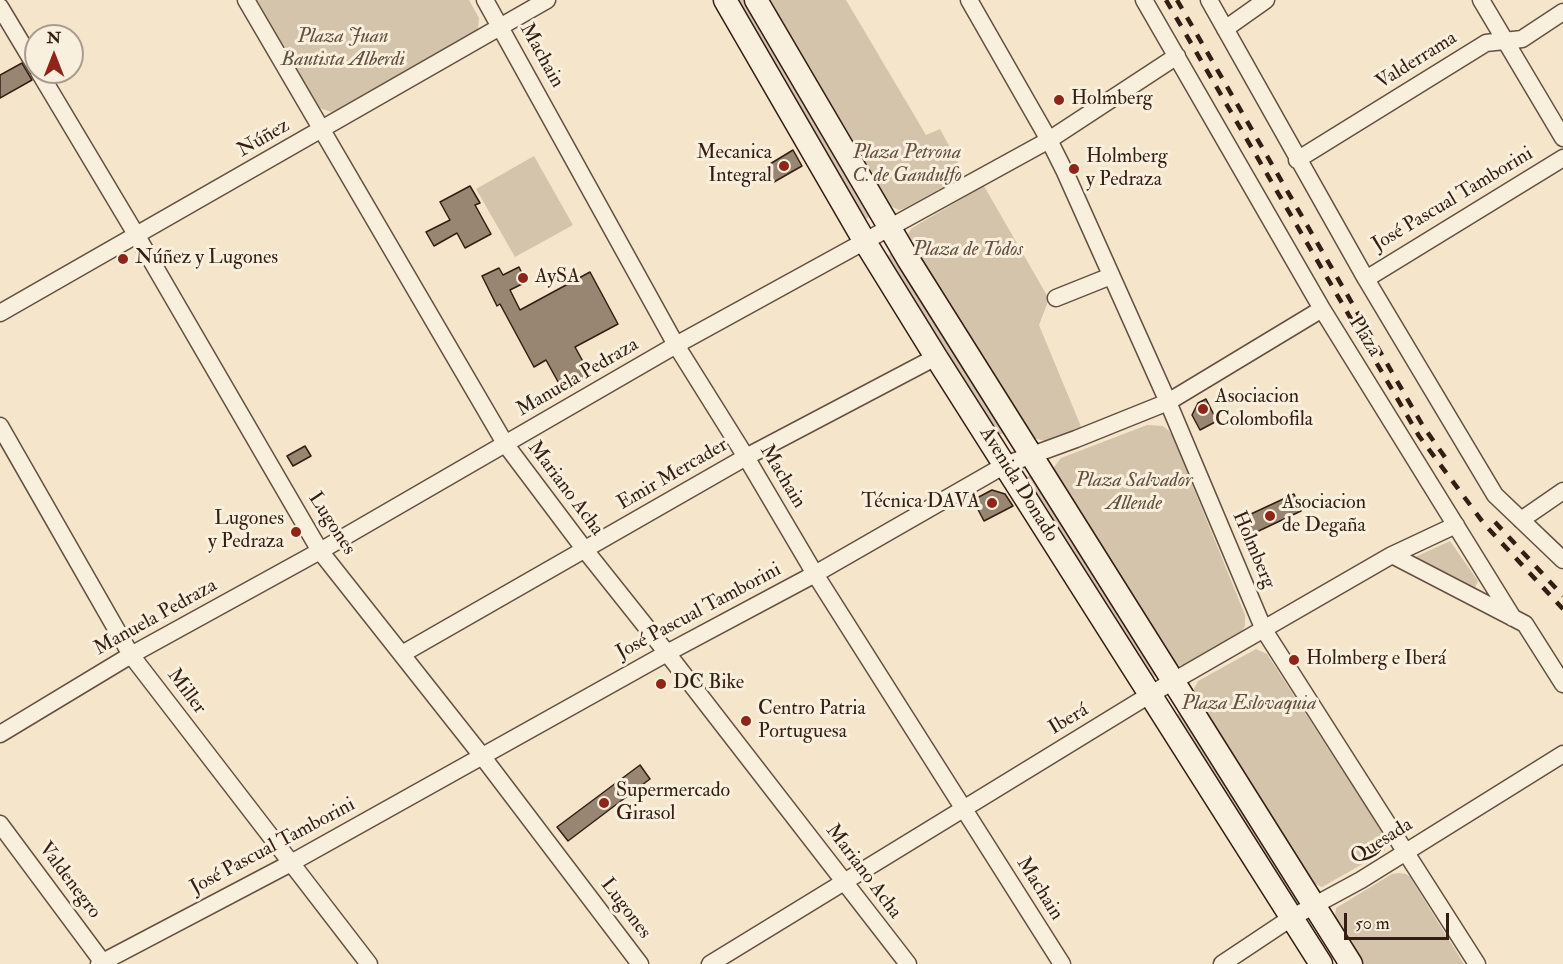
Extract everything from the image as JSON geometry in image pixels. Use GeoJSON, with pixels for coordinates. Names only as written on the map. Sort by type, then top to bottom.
{"type":"FeatureCollection","features":[{"type":"Feature","properties":{"kind":"main road","name":"Avenida Donado"},"geometry":{"type":"LineString","coordinates":[[725,0],[865,242],[936,357],[1321,964]]}},
{"type":"Feature","properties":{"kind":"main road"},"geometry":{"type":"LineString","coordinates":[[756,0],[890,229],[1351,964]]}},
{"type":"Feature","properties":{"kind":"street","name":"Mariano Acha"},"geometry":{"type":"LineString","coordinates":[[246,0],[506,445],[585,550],[668,653],[908,964]]}},
{"type":"Feature","properties":{"kind":"street","name":"Machain"},"geometry":{"type":"LineString","coordinates":[[485,0],[676,345],[815,574],[1062,964]]}},
{"type":"Feature","properties":{"kind":"street","name":"Núñez"},"geometry":{"type":"LineString","coordinates":[[0,313],[548,0]]}},
{"type":"Feature","properties":{"kind":"street","name":"Holmberg"},"geometry":{"type":"LineString","coordinates":[[969,0],[1049,140],[1168,402],[1264,630],[1477,964]]}},
{"type":"Feature","properties":{"kind":"street","name":"Plaza"},"geometry":{"type":"LineString","coordinates":[[1144,0],[1322,309],[1514,618],[1525,624],[1563,684]]}},
{"type":"Feature","properties":{"kind":"street","name":"Plaza"},"geometry":{"type":"LineString","coordinates":[[1209,0],[1366,279],[1495,495],[1563,560]]}},
{"type":"Feature","properties":{"kind":"street"},"geometry":{"type":"LineString","coordinates":[[1226,29],[1266,0]]}},
{"type":"Feature","properties":{"kind":"street"},"geometry":{"type":"LineString","coordinates":[[1481,0],[1563,138]]}},
{"type":"Feature","properties":{"kind":"street"},"geometry":{"type":"LineString","coordinates":[[0,8],[24,47]]}},
{"type":"Feature","properties":{"kind":"street","name":"Valderrama"},"geometry":{"type":"LineString","coordinates":[[1298,160],[1486,43],[1522,39],[1563,12]]}},
{"type":"Feature","properties":{"kind":"street","name":"Manuela Pedraza"},"geometry":{"type":"LineString","coordinates":[[0,734],[131,655],[321,551],[676,345],[1049,140],[1177,56]]}},
{"type":"Feature","properties":{"kind":"street","name":"Lugones"},"geometry":{"type":"LineString","coordinates":[[46,84],[321,551],[482,756],[640,964]]}},
{"type":"Feature","properties":{"kind":"street","name":"José Pascual Tamborini"},"geometry":{"type":"LineString","coordinates":[[1366,279],[1563,158]]}},
{"type":"Feature","properties":{"kind":"street"},"geometry":{"type":"LineString","coordinates":[[1056,298],[1111,276]]}},
{"type":"Feature","properties":{"kind":"street","name":"José Pascual Tamborini"},"geometry":{"type":"LineString","coordinates":[[102,964],[291,863],[668,653],[815,574],[1005,465],[1168,402],[1322,309]]}},
{"type":"Feature","properties":{"kind":"street","name":"Emir Mercader"},"geometry":{"type":"LineString","coordinates":[[402,654],[746,457],[936,357]]}},
{"type":"Feature","properties":{"kind":"street","name":"Miller"},"geometry":{"type":"LineString","coordinates":[[0,426],[131,655],[369,964]]}},
{"type":"Feature","properties":{"kind":"street"},"geometry":{"type":"LineString","coordinates":[[1521,520],[1563,491]]}},
{"type":"Feature","properties":{"kind":"street","name":"Iberá"},"geometry":{"type":"LineString","coordinates":[[710,964],[1151,694],[1392,555],[1456,525]]}},
{"type":"Feature","properties":{"kind":"street"},"geometry":{"type":"LineString","coordinates":[[1392,555],[1514,618]]}},
{"type":"Feature","properties":{"kind":"street","name":"Quesada"},"geometry":{"type":"LineString","coordinates":[[1222,964],[1291,918],[1361,880],[1563,754]]}},
{"type":"Feature","properties":{"kind":"street","name":"Valdenegro"},"geometry":{"type":"LineString","coordinates":[[0,824],[102,964]]}},
{"type":"Feature","properties":{"kind":"green space","name":"Plaza Juan Bautista Alberdi"},"geometry":{"type":"Polygon","coordinates":[[[257,0],[469,0],[479,18],[478,29],[332,112],[319,108],[257,0]]]}},
{"type":"Feature","properties":{"kind":"green space"},"geometry":{"type":"Polygon","coordinates":[[[738,0],[747,0],[871,216],[864,220],[738,0]]]}},
{"type":"Feature","properties":{"kind":"green space","name":"Plaza Petrona C. de Gandulfo"},"geometry":{"type":"Polygon","coordinates":[[[766,0],[846,0],[926,135],[940,129],[965,175],[905,208],[899,210],[888,205],[766,0]]]}},
{"type":"Feature","properties":{"kind":"green space"},"geometry":{"type":"Polygon","coordinates":[[[534,156],[573,225],[515,257],[476,189],[534,156]]]}},
{"type":"Feature","properties":{"kind":"green space","name":"Plaza de Todos"},"geometry":{"type":"Polygon","coordinates":[[[984,186],[1049,299],[1039,325],[1082,429],[1045,441],[1033,438],[906,236],[912,228],[984,186]]]}},
{"type":"Feature","properties":{"kind":"green space"},"geometry":{"type":"Polygon","coordinates":[[[895,251],[1006,432],[999,435],[887,256],[895,251]]]}},
{"type":"Feature","properties":{"kind":"green space","name":"Plaza Salvador Allende"},"geometry":{"type":"Polygon","coordinates":[[[1147,425],[1163,426],[1173,437],[1245,615],[1245,626],[1240,634],[1186,666],[1174,665],[1054,473],[1054,467],[1061,458],[1147,425]]]}},
{"type":"Feature","properties":{"kind":"green space"},"geometry":{"type":"Polygon","coordinates":[[[1033,473],[1158,674],[1153,678],[1025,478],[1033,473]]]}},
{"type":"Feature","properties":{"kind":"green space"},"geometry":{"type":"Polygon","coordinates":[[[1450,541],[1478,581],[1475,588],[1415,557],[1450,541]]]}},
{"type":"Feature","properties":{"kind":"green space","name":"Plaza Eslovaquia"},"geometry":{"type":"Polygon","coordinates":[[[1256,649],[1267,654],[1388,842],[1384,852],[1322,887],[1313,883],[1192,693],[1198,681],[1256,649]]]}},
{"type":"Feature","properties":{"kind":"green space"},"geometry":{"type":"Polygon","coordinates":[[[1182,711],[1303,899],[1297,905],[1177,715],[1182,711]]]}},
{"type":"Feature","properties":{"kind":"green space"},"geometry":{"type":"Polygon","coordinates":[[[1399,873],[1410,877],[1464,964],[1363,964],[1335,918],[1336,908],[1392,874],[1399,873]]]}},
{"type":"Feature","properties":{"kind":"building"},"geometry":{"type":"Polygon","coordinates":[[[22,63],[25,84],[0,98],[0,75],[22,63]]]}},
{"type":"Feature","properties":{"kind":"building","name":"Mecanica Integral"},"geometry":{"type":"Polygon","coordinates":[[[793,150],[802,166],[774,182],[765,167],[793,150]]]}},
{"type":"Feature","properties":{"kind":"building"},"geometry":{"type":"Polygon","coordinates":[[[470,186],[480,203],[475,205],[491,234],[465,248],[457,233],[434,246],[426,232],[450,220],[440,202],[470,186]]]}},
{"type":"Feature","properties":{"kind":"building"},"geometry":{"type":"Polygon","coordinates":[[[519,267],[526,282],[510,290],[520,310],[590,272],[618,324],[575,347],[590,374],[562,389],[546,360],[534,367],[500,304],[497,306],[482,276],[499,268],[503,275],[519,267]]]}},
{"type":"Feature","properties":{"kind":"building","name":"Asociacion Colombofila"},"geometry":{"type":"Polygon","coordinates":[[[1206,399],[1217,421],[1200,430],[1192,415],[1198,403],[1206,399]]]}},
{"type":"Feature","properties":{"kind":"building"},"geometry":{"type":"Polygon","coordinates":[[[305,446],[311,456],[293,466],[287,456],[305,446]]]}},
{"type":"Feature","properties":{"kind":"building","name":"Técnica DAVA"},"geometry":{"type":"Polygon","coordinates":[[[992,490],[1005,494],[1013,506],[984,521],[973,500],[992,490]]]}},
{"type":"Feature","properties":{"kind":"building","name":"Asociacion de Degaña"},"geometry":{"type":"Polygon","coordinates":[[[1294,494],[1301,511],[1246,537],[1238,520],[1294,494]]]}},
{"type":"Feature","properties":{"kind":"building","name":"Supermercado Girasol"},"geometry":{"type":"Polygon","coordinates":[[[640,765],[650,779],[568,841],[557,827],[640,765]]]}},
{"type":"Feature","properties":{"kind":"railway"},"geometry":{"type":"LineString","coordinates":[[1166,0],[1419,436],[1485,525],[1563,609]]}},
{"type":"Feature","properties":{"kind":"railway"},"geometry":{"type":"LineString","coordinates":[[1177,0],[1423,426],[1449,463]]}},
{"type":"Feature","properties":{"kind":"railway"},"geometry":{"type":"LineString","coordinates":[[1495,522],[1563,596]]}},
{"type":"Feature","properties":{"kind":"place","name":"Holmberg"},"geometry":{"type":"Point","coordinates":[1059,100]}},
{"type":"Feature","properties":{"kind":"place","name":"Mecanica Integral"},"geometry":{"type":"Point","coordinates":[784,166]}},
{"type":"Feature","properties":{"kind":"place","name":"Holmberg y Pedraza"},"geometry":{"type":"Point","coordinates":[1074,169]}},
{"type":"Feature","properties":{"kind":"place","name":"Núñez y Lugones"},"geometry":{"type":"Point","coordinates":[123,259]}},
{"type":"Feature","properties":{"kind":"place","name":"AySA"},"geometry":{"type":"Point","coordinates":[523,278]}},
{"type":"Feature","properties":{"kind":"place","name":"Asociacion Colombofila"},"geometry":{"type":"Point","coordinates":[1203,409]}},
{"type":"Feature","properties":{"kind":"place","name":"Técnica DAVA"},"geometry":{"type":"Point","coordinates":[992,503]}},
{"type":"Feature","properties":{"kind":"place","name":"Asociacion de Degaña"},"geometry":{"type":"Point","coordinates":[1270,516]}},
{"type":"Feature","properties":{"kind":"place","name":"Lugones y Pedraza"},"geometry":{"type":"Point","coordinates":[296,532]}},
{"type":"Feature","properties":{"kind":"place","name":"Holmberg e Iberá"},"geometry":{"type":"Point","coordinates":[1294,660]}},
{"type":"Feature","properties":{"kind":"place","name":"DC Bike"},"geometry":{"type":"Point","coordinates":[661,684]}},
{"type":"Feature","properties":{"kind":"place","name":"Centro Patria Portuguesa"},"geometry":{"type":"Point","coordinates":[746,721]}},
{"type":"Feature","properties":{"kind":"place","name":"Supermercado Girasol"},"geometry":{"type":"Point","coordinates":[604,803]}}]}
